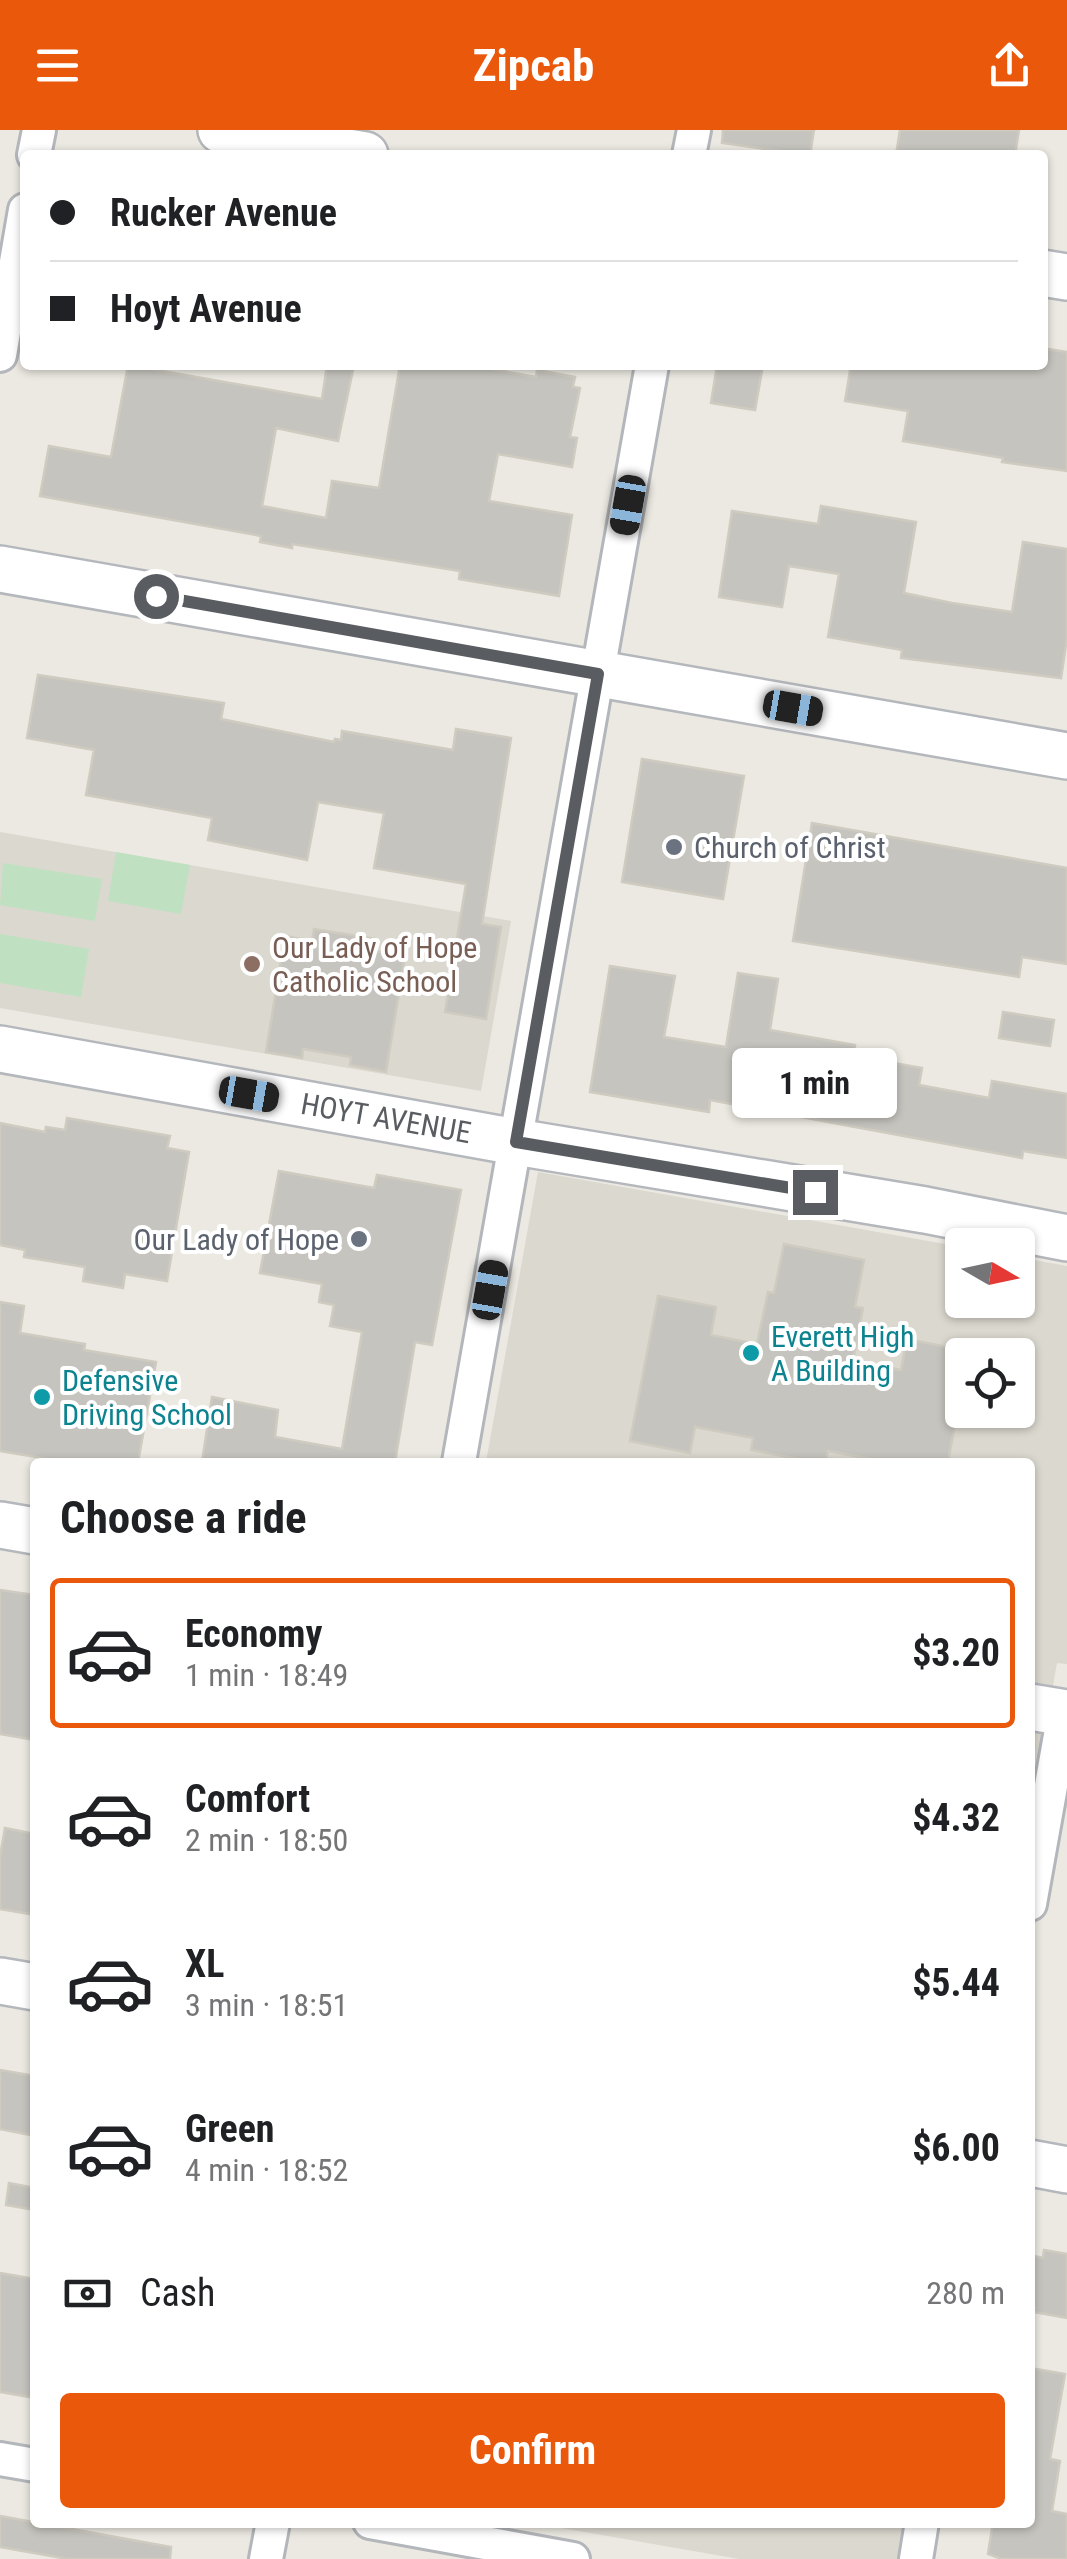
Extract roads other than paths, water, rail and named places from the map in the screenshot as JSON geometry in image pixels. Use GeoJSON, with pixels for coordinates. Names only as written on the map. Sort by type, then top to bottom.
{"type":"FeatureCollection","features":[{"type":"Feature","properties":{"kind":"street"},"geometry":{"type":"LineString","coordinates":[[221,130],[336,150]]}},
{"type":"Feature","properties":{"kind":"street"},"geometry":{"type":"LineString","coordinates":[[0,355],[20,239]]}},
{"type":"Feature","properties":{"kind":"street"},"geometry":{"type":"LineString","coordinates":[[460,1458],[651,370]]}},
{"type":"Feature","properties":{"kind":"street"},"geometry":{"type":"LineString","coordinates":[[0,568],[1067,756]]}},
{"type":"Feature","properties":{"kind":"street","name":"HOYT AVENUE"},"geometry":{"type":"LineString","coordinates":[[0,1048],[1067,1238]]}},
{"type":"Feature","properties":{"kind":"street"},"geometry":{"type":"LineString","coordinates":[[0,1526],[30,1531]]}},
{"type":"Feature","properties":{"kind":"street"},"geometry":{"type":"LineString","coordinates":[[1035,1864],[1054,1711]]}},
{"type":"Feature","properties":{"kind":"street"},"geometry":{"type":"LineString","coordinates":[[0,1981],[30,1986]]}},
{"type":"Feature","properties":{"kind":"street"},"geometry":{"type":"LineString","coordinates":[[1035,2164],[1067,2170]]}},
{"type":"Feature","properties":{"kind":"street"},"geometry":{"type":"LineString","coordinates":[[0,2459],[30,2464]]}},
{"type":"Feature","properties":{"kind":"street"},"geometry":{"type":"LineString","coordinates":[[266,2559],[272,2528]]}},
{"type":"Feature","properties":{"kind":"street"},"geometry":{"type":"LineString","coordinates":[[403,2528],[573,2559]]}},
{"type":"Feature","properties":{"kind":"street"},"geometry":{"type":"LineString","coordinates":[[916,2559],[921,2528]]}},
{"type":"Feature","properties":{"kind":"place","name":"Church of Christ"},"geometry":{"type":"Point","coordinates":[674,847]}},
{"type":"Feature","properties":{"kind":"place","name":"Our Lady of Hope Catholic School"},"geometry":{"type":"Point","coordinates":[252,964]}},
{"type":"Feature","properties":{"kind":"place","name":"Our Lady of Hope"},"geometry":{"type":"Point","coordinates":[359,1239]}},
{"type":"Feature","properties":{"kind":"place","name":"Everett High A Building"},"geometry":{"type":"Point","coordinates":[751,1353]}},
{"type":"Feature","properties":{"kind":"place","name":"Defensive Driving School"},"geometry":{"type":"Point","coordinates":[42,1397]}}]}
